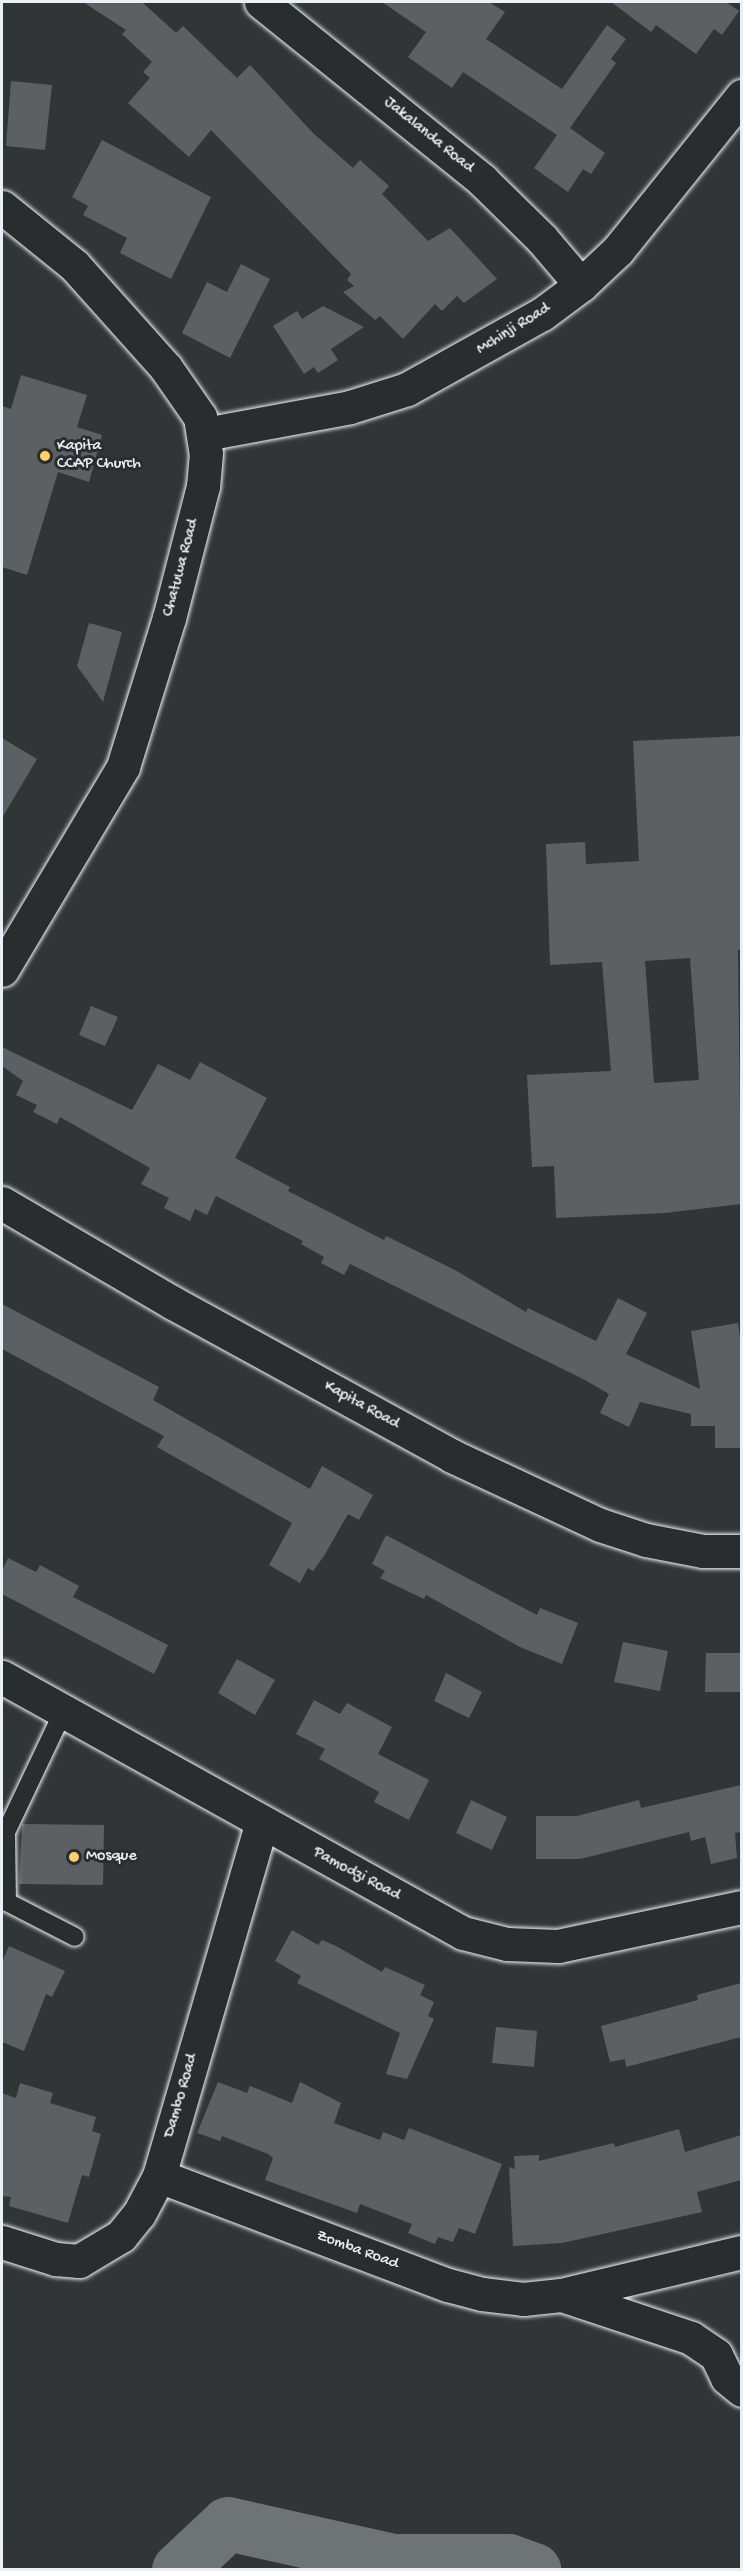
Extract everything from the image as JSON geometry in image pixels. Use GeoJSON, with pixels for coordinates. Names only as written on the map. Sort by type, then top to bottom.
{"type":"FeatureCollection","features":[{"type":"Feature","properties":{"kind":"street","name":"Jakalanda Road"},"geometry":{"type":"LineString","coordinates":[[261,2],[482,180],[542,239],[581,285]]}},
{"type":"Feature","properties":{"kind":"street","name":"Mchinji Road"},"geometry":{"type":"LineString","coordinates":[[205,434],[350,407],[407,388],[542,314],[581,285],[639,225],[741,96]]}},
{"type":"Feature","properties":{"kind":"street","name":"Chatuwa Road"},"geometry":{"type":"LineString","coordinates":[[2,207],[74,265],[122,317],[193,402],[205,434],[203,486],[134,741],[123,767],[2,970]]}},
{"type":"Feature","properties":{"kind":"street","name":"Kapita Road"},"geometry":{"type":"LineString","coordinates":[[2,1203],[173,1303],[452,1456],[600,1525],[646,1540],[703,1551],[741,1551]]}},
{"type":"Feature","properties":{"kind":"street","name":"Pamodzi Road"},"geometry":{"type":"LineString","coordinates":[[2,1677],[64,1710],[261,1824],[463,1933],[507,1944],[558,1946],[741,1907]]}},
{"type":"Feature","properties":{"kind":"street","name":"Dambo Road"},"geometry":{"type":"LineString","coordinates":[[2,2242],[57,2259],[79,2261],[121,2236],[140,2214],[159,2176],[261,1824]]}},
{"type":"Feature","properties":{"kind":"street","name":"Zomba Road"},"geometry":{"type":"LineString","coordinates":[[159,2176],[448,2285],[523,2299],[561,2295],[741,2252]]}},
{"type":"Feature","properties":{"kind":"street","name":"Zomba Road"},"geometry":{"type":"LineString","coordinates":[[561,2295],[691,2337],[716,2355],[727,2378],[741,2390]]}},
{"type":"Feature","properties":{"kind":"lane"},"geometry":{"type":"LineString","coordinates":[[64,1710],[6,1832],[7,1902],[75,1937]]}},
{"type":"Feature","properties":{"kind":"building"},"geometry":{"type":"Polygon","coordinates":[[[83,2],[142,2],[176,33],[183,26],[237,78],[250,65],[313,133],[353,168],[360,160],[389,186],[382,194],[428,241],[450,228],[497,279],[464,303],[457,296],[442,311],[435,304],[403,339],[380,316],[375,320],[343,292],[354,286],[347,280],[351,274],[211,130],[189,157],[128,103],[150,78],[143,72],[152,62],[122,34],[126,30],[83,2]]]}},
{"type":"Feature","properties":{"kind":"building"},"geometry":{"type":"Polygon","coordinates":[[[382,2],[489,2],[505,12],[486,39],[562,89],[607,25],[626,39],[611,59],[616,63],[570,128],[605,153],[591,174],[583,169],[568,192],[534,168],[557,135],[463,72],[452,88],[408,57],[426,32],[382,2]]]}},
{"type":"Feature","properties":{"kind":"building"},"geometry":{"type":"Polygon","coordinates":[[[611,2],[726,2],[739,11],[722,35],[714,29],[696,54],[656,25],[651,32],[611,2]]]}},
{"type":"Feature","properties":{"kind":"building"},"geometry":{"type":"Polygon","coordinates":[[[11,81],[52,85],[45,150],[6,146],[11,81]]]}},
{"type":"Feature","properties":{"kind":"building"},"geometry":{"type":"Polygon","coordinates":[[[102,140],[211,197],[171,279],[120,253],[127,238],[83,215],[88,206],[72,197],[102,140]]]}},
{"type":"Feature","properties":{"kind":"building"},"geometry":{"type":"Polygon","coordinates":[[[241,264],[270,279],[230,358],[182,333],[207,282],[227,292],[241,264]]]}},
{"type":"Feature","properties":{"kind":"building"},"geometry":{"type":"Polygon","coordinates":[[[323,306],[364,327],[331,349],[338,360],[318,373],[314,367],[304,374],[273,326],[297,311],[302,319],[323,306]]]}},
{"type":"Feature","properties":{"kind":"building"},"geometry":{"type":"Polygon","coordinates":[[[21,375],[87,395],[77,427],[102,435],[89,482],[58,472],[27,575],[2,567],[2,406],[11,409],[21,375]]]}},
{"type":"Feature","properties":{"kind":"building"},"geometry":{"type":"Polygon","coordinates":[[[89,623],[122,632],[103,702],[77,666],[89,623]]]}},
{"type":"Feature","properties":{"kind":"building"},"geometry":{"type":"Polygon","coordinates":[[[741,736],[741,950],[738,950],[741,1204],[665,1213],[556,1218],[554,1166],[532,1167],[527,1075],[611,1071],[602,962],[550,965],[546,844],[585,842],[586,864],[639,861],[633,741],[741,736]],[[690,958],[645,961],[654,1083],[699,1080],[690,958]]]}},
{"type":"Feature","properties":{"kind":"building"},"geometry":{"type":"Polygon","coordinates":[[[2,738],[37,759],[2,818],[2,738]]]}},
{"type":"Feature","properties":{"kind":"building"},"geometry":{"type":"Polygon","coordinates":[[[91,1006],[118,1017],[105,1046],[79,1035],[91,1006]]]}},
{"type":"Feature","properties":{"kind":"building"},"geometry":{"type":"Polygon","coordinates":[[[2,1047],[132,1110],[158,1064],[190,1080],[200,1062],[267,1098],[235,1158],[290,1187],[288,1191],[384,1240],[386,1236],[455,1270],[526,1312],[528,1308],[596,1341],[618,1298],[647,1313],[626,1354],[700,1389],[691,1331],[738,1323],[741,1346],[741,1448],[715,1448],[715,1426],[691,1426],[691,1414],[640,1402],[629,1427],[600,1413],[609,1394],[585,1380],[350,1264],[344,1275],[321,1263],[324,1257],[301,1244],[303,1241],[216,1196],[207,1215],[195,1209],[190,1221],[164,1208],[169,1198],[141,1184],[150,1168],[60,1117],[57,1124],[33,1112],[37,1105],[16,1095],[23,1081],[2,1066],[2,1047]]]}},
{"type":"Feature","properties":{"kind":"building"},"geometry":{"type":"Polygon","coordinates":[[[2,1304],[159,1387],[153,1400],[310,1489],[322,1466],[373,1495],[359,1520],[348,1514],[324,1556],[313,1571],[308,1568],[300,1583],[269,1565],[292,1523],[157,1447],[164,1436],[2,1349],[2,1304]]]}},
{"type":"Feature","properties":{"kind":"building"},"geometry":{"type":"Polygon","coordinates":[[[386,1535],[537,1615],[540,1608],[578,1623],[562,1664],[520,1647],[426,1595],[424,1599],[380,1578],[385,1571],[372,1564],[386,1535]]]}},
{"type":"Feature","properties":{"kind":"building"},"geometry":{"type":"Polygon","coordinates":[[[8,1558],[36,1572],[40,1565],[79,1586],[73,1597],[168,1645],[154,1674],[2,1594],[2,1571],[8,1558]]]}},
{"type":"Feature","properties":{"kind":"building"},"geometry":{"type":"Polygon","coordinates":[[[623,1642],[668,1651],[660,1691],[614,1682],[623,1642]]]}},
{"type":"Feature","properties":{"kind":"building"},"geometry":{"type":"Polygon","coordinates":[[[706,1653],[741,1653],[741,1692],[705,1692],[706,1653]]]}},
{"type":"Feature","properties":{"kind":"building"},"geometry":{"type":"Polygon","coordinates":[[[237,1659],[275,1680],[255,1715],[218,1693],[237,1659]]]}},
{"type":"Feature","properties":{"kind":"building"},"geometry":{"type":"Polygon","coordinates":[[[446,1673],[482,1692],[469,1718],[434,1701],[446,1673]]]}},
{"type":"Feature","properties":{"kind":"building"},"geometry":{"type":"Polygon","coordinates":[[[314,1700],[340,1714],[347,1703],[392,1727],[378,1754],[429,1780],[409,1820],[374,1802],[379,1792],[319,1759],[325,1749],[296,1734],[314,1700]]]}},
{"type":"Feature","properties":{"kind":"building"},"geometry":{"type":"Polygon","coordinates":[[[741,1785],[741,1832],[735,1833],[737,1858],[711,1864],[705,1837],[691,1841],[689,1832],[580,1859],[536,1859],[536,1816],[577,1816],[639,1800],[641,1808],[741,1785]]]}},
{"type":"Feature","properties":{"kind":"building"},"geometry":{"type":"Polygon","coordinates":[[[471,1800],[507,1817],[492,1850],[456,1833],[471,1800]]]}},
{"type":"Feature","properties":{"kind":"building"},"geometry":{"type":"Polygon","coordinates":[[[22,1824],[104,1825],[103,1885],[19,1884],[22,1824]]]}},
{"type":"Feature","properties":{"kind":"building"},"geometry":{"type":"Polygon","coordinates":[[[292,1930],[318,1945],[322,1940],[336,1946],[382,1972],[385,1967],[425,1985],[420,1995],[434,2002],[428,2016],[434,2019],[407,2079],[386,2074],[400,2033],[297,1983],[301,1976],[275,1961],[292,1930]]]}},
{"type":"Feature","properties":{"kind":"building"},"geometry":{"type":"Polygon","coordinates":[[[9,1946],[65,1971],[52,1997],[46,1994],[24,2051],[2,2042],[2,1962],[9,1946]]]}},
{"type":"Feature","properties":{"kind":"building"},"geometry":{"type":"Polygon","coordinates":[[[741,1983],[741,2037],[626,2067],[625,2059],[610,2062],[601,2026],[698,2000],[697,1995],[741,1983]]]}},
{"type":"Feature","properties":{"kind":"building"},"geometry":{"type":"Polygon","coordinates":[[[496,2027],[537,2031],[534,2067],[492,2063],[496,2027]]]}},
{"type":"Feature","properties":{"kind":"building"},"geometry":{"type":"Polygon","coordinates":[[[218,2082],[247,2093],[250,2086],[292,2103],[300,2082],[341,2103],[334,2123],[380,2140],[383,2132],[404,2140],[409,2128],[502,2164],[475,2234],[459,2228],[453,2242],[438,2237],[435,2244],[408,2233],[412,2224],[360,2204],[357,2213],[265,2180],[273,2158],[268,2154],[222,2136],[220,2141],[197,2133],[218,2082]]]}},
{"type":"Feature","properties":{"kind":"building"},"geometry":{"type":"Polygon","coordinates":[[[20,2083],[53,2093],[50,2103],[96,2117],[92,2131],[101,2134],[89,2177],[82,2175],[68,2223],[9,2206],[11,2197],[2,2196],[2,2093],[16,2098],[20,2083]]]}},
{"type":"Feature","properties":{"kind":"building"},"geometry":{"type":"Polygon","coordinates":[[[679,2129],[685,2152],[741,2135],[741,2180],[697,2192],[702,2212],[562,2243],[513,2246],[509,2167],[515,2169],[514,2156],[539,2155],[539,2161],[614,2143],[615,2147],[679,2129]]]}},
{"type":"Feature","properties":{"kind":"waterway"},"geometry":{"type":"LineString","coordinates":[[179,2570],[228,2524],[394,2561],[509,2561],[534,2570]]}},
{"type":"Feature","properties":{"kind":"place","name":"Kapita CCAP Church"},"geometry":{"type":"Point","coordinates":[45,456]}},
{"type":"Feature","properties":{"kind":"place","name":"Mosque"},"geometry":{"type":"Point","coordinates":[74,1857]}}]}
